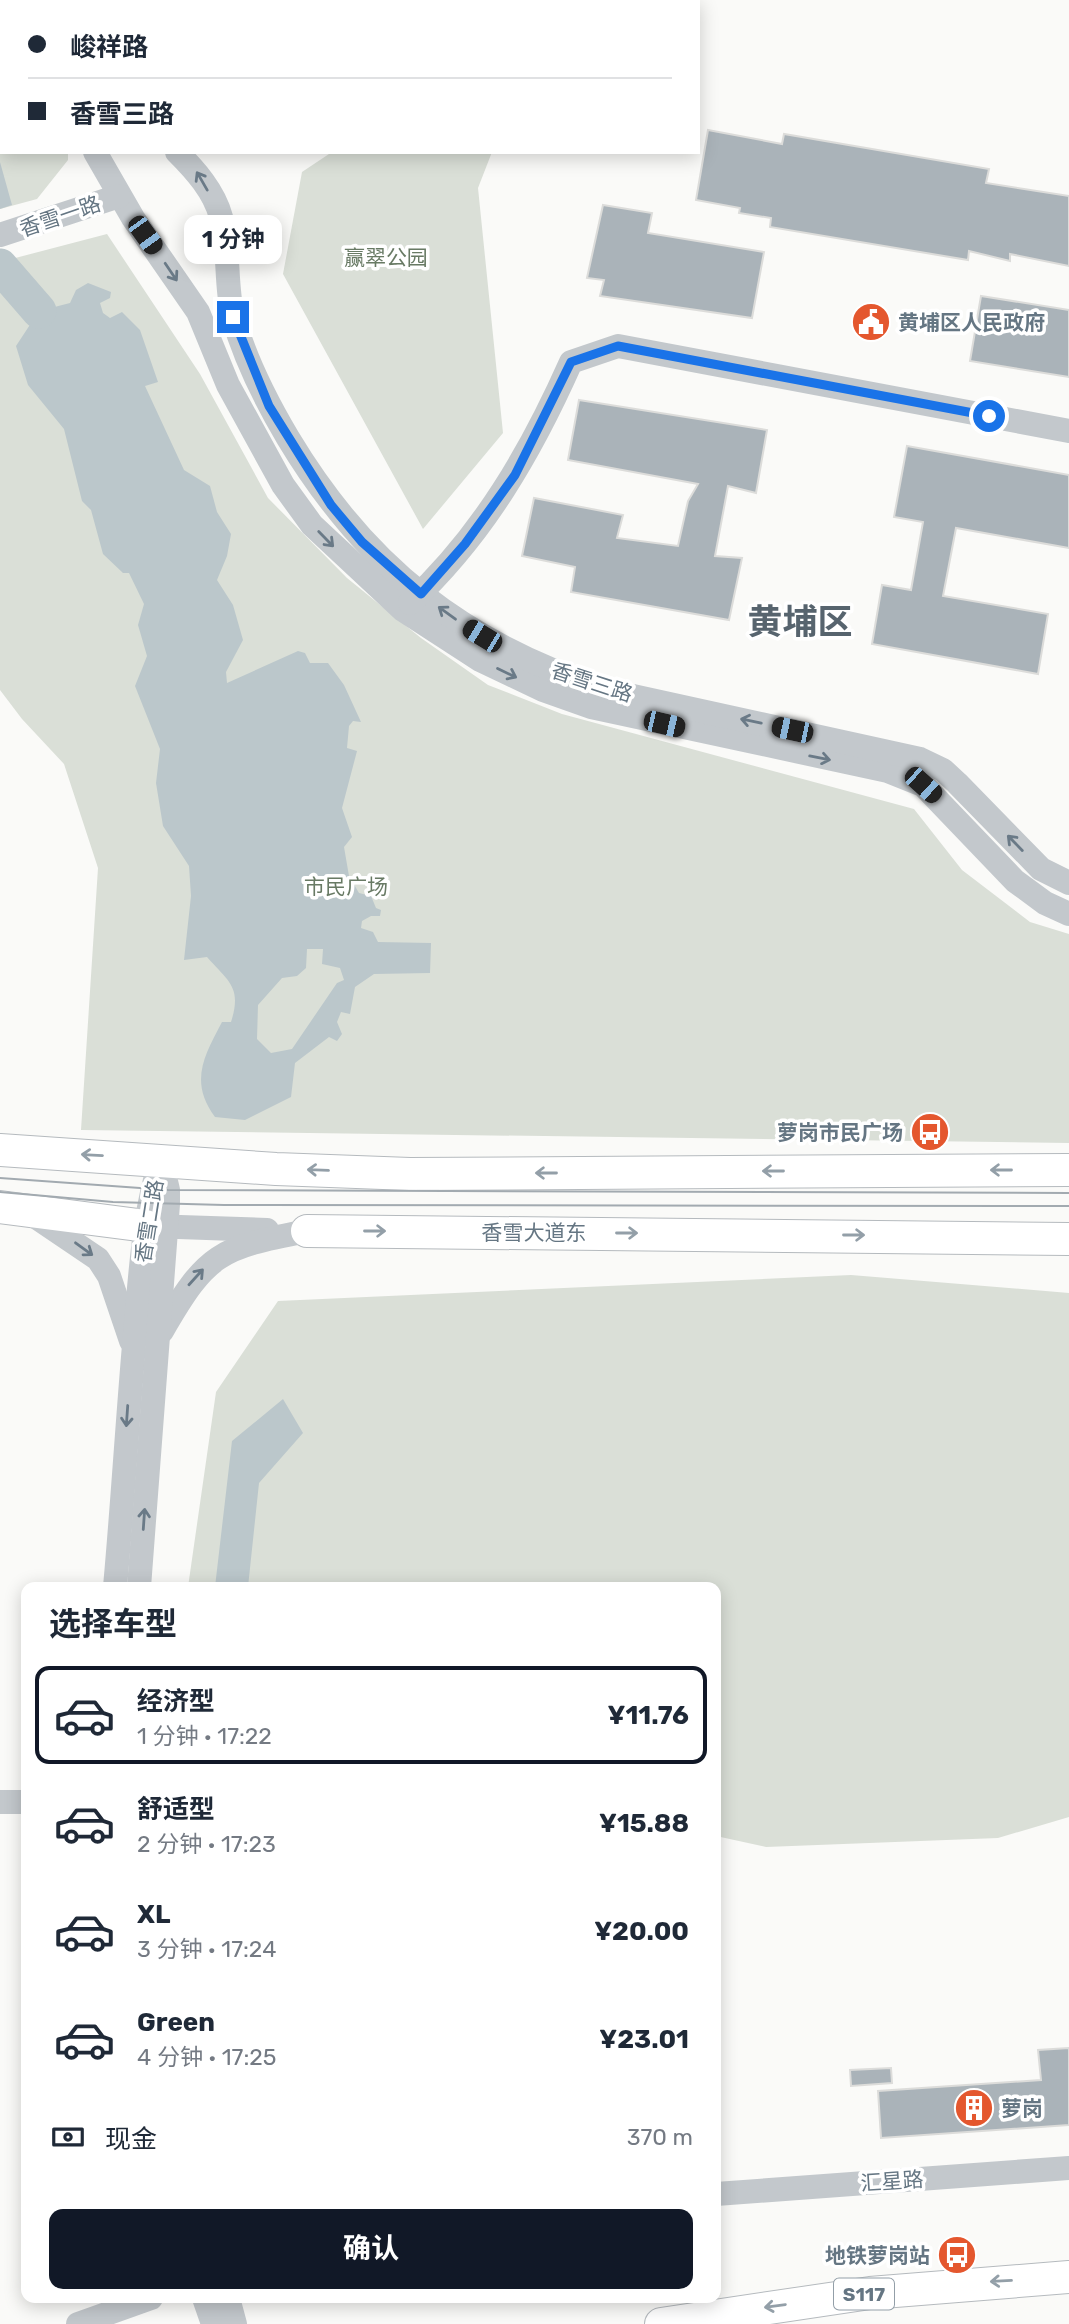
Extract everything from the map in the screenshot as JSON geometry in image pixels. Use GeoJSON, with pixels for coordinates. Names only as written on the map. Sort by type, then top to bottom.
{"type":"FeatureCollection","features":[{"type":"Feature","properties":{"kind":"main road"},"geometry":{"type":"LineString","coordinates":[[0,1150],[276,1169],[410,1174],[1069,1170]]}},
{"type":"Feature","properties":{"kind":"main road","name":"香雪大道东"},"geometry":{"type":"LineString","coordinates":[[13,1209],[156,1227]]}},
{"type":"Feature","properties":{"kind":"main road","name":"香雪大道东"},"geometry":{"type":"LineString","coordinates":[[307,1231],[1069,1239]]}},
{"type":"Feature","properties":{"kind":"main road","name":"S117"},"geometry":{"type":"LineString","coordinates":[[661,2324],[870,2293],[1069,2277]]}},
{"type":"Feature","properties":{"kind":"street","name":"香雪三路"},"geometry":{"type":"LineString","coordinates":[[96,154],[119,196],[198,312],[228,385],[283,485],[312,525],[412,602],[480,660],[543,691],[591,707],[888,771],[923,785],[1015,881],[1045,903],[1069,914]]}},
{"type":"Feature","properties":{"kind":"street","name":"香雪三路"},"geometry":{"type":"LineString","coordinates":[[179,154],[199,173],[221,217],[233,317],[269,406],[331,505],[412,602],[459,622],[505,649],[566,677],[610,691],[920,759],[943,770],[1041,869],[1069,883]]}},
{"type":"Feature","properties":{"kind":"street","name":"香雪一路"},"geometry":{"type":"LineString","coordinates":[[0,235],[119,196]]}},
{"type":"Feature","properties":{"kind":"street"},"geometry":{"type":"LineString","coordinates":[[412,602],[465,544],[515,475],[571,362],[618,346],[1069,431]]}},
{"type":"Feature","properties":{"kind":"street","name":"香雪二路"},"geometry":{"type":"LineString","coordinates":[[139,1582],[160,1335],[156,1227],[151,1190],[160,1159]]}},
{"type":"Feature","properties":{"kind":"street"},"geometry":{"type":"LineString","coordinates":[[13,1209],[98,1259],[112,1284],[133,1348]]}},
{"type":"Feature","properties":{"kind":"street","name":"香雪二路"},"geometry":{"type":"LineString","coordinates":[[114,1582],[133,1348],[156,1227]]}},
{"type":"Feature","properties":{"kind":"street","name":"香雪大道东"},"geometry":{"type":"LineString","coordinates":[[156,1227],[307,1231]]}},
{"type":"Feature","properties":{"kind":"street"},"geometry":{"type":"LineString","coordinates":[[160,1335],[191,1282],[216,1258],[250,1243],[307,1231]]}},
{"type":"Feature","properties":{"kind":"street"},"geometry":{"type":"LineString","coordinates":[[0,1802],[21,1802]]}},
{"type":"Feature","properties":{"kind":"street","name":"汇星路"},"geometry":{"type":"LineString","coordinates":[[721,2194],[1069,2168]]}},
{"type":"Feature","properties":{"kind":"street"},"geometry":{"type":"LineString","coordinates":[[78,2324],[137,2303]]}},
{"type":"Feature","properties":{"kind":"street"},"geometry":{"type":"LineString","coordinates":[[206,2303],[213,2324]]}},
{"type":"Feature","properties":{"kind":"street"},"geometry":{"type":"LineString","coordinates":[[229,2303],[235,2324]]}},
{"type":"Feature","properties":{"kind":"green space"},"geometry":{"type":"Polygon","coordinates":[[[0,154],[68,154],[68,160],[37,199],[0,209],[0,154]]]}},
{"type":"Feature","properties":{"kind":"green space","name":"赢翠公园"},"geometry":{"type":"Polygon","coordinates":[[[329,154],[491,154],[478,188],[503,433],[423,529],[283,274],[302,172],[329,154]]]}},
{"type":"Feature","properties":{"kind":"green space","name":"市民广场"},"geometry":{"type":"Polygon","coordinates":[[[107,234],[200,374],[268,498],[347,578],[421,638],[488,685],[562,714],[914,809],[962,870],[1030,922],[1069,934],[1069,1143],[81,1130],[98,868],[64,764],[22,719],[0,690],[0,262],[107,234]]]}},
{"type":"Feature","properties":{"kind":"green space"},"geometry":{"type":"Polygon","coordinates":[[[851,1275],[1069,1293],[1069,1817],[998,1838],[766,1847],[721,1837],[721,1582],[189,1582],[216,1392],[278,1301],[851,1275]]]}},
{"type":"Feature","properties":{"kind":"shaded area"},"geometry":{"type":"Polygon","coordinates":[[[0,162],[12,205],[0,209],[0,162]]]}},
{"type":"Feature","properties":{"kind":"shaded area"},"geometry":{"type":"Polygon","coordinates":[[[88,283],[111,292],[110,298],[100,303],[103,313],[110,318],[122,312],[140,330],[158,382],[145,386],[184,470],[210,486],[217,512],[231,534],[227,556],[217,580],[233,605],[243,640],[226,672],[227,683],[298,651],[305,653],[310,663],[328,663],[344,685],[361,722],[353,721],[349,726],[347,748],[357,751],[342,808],[352,837],[344,847],[349,876],[359,893],[371,896],[376,908],[381,910],[380,916],[371,916],[362,921],[361,928],[373,932],[378,942],[431,943],[430,973],[374,974],[355,987],[350,1014],[341,1012],[337,1022],[342,1034],[337,1041],[329,1037],[295,1063],[291,1097],[245,1120],[215,1117],[203,1092],[201,1081],[205,1058],[222,1022],[231,1022],[235,1001],[227,979],[207,957],[184,960],[191,896],[189,866],[163,826],[156,783],[160,749],[135,686],[147,656],[138,625],[144,604],[129,573],[123,573],[103,554],[91,510],[82,501],[64,429],[28,385],[16,346],[39,311],[70,303],[76,290],[88,283]],[[307,949],[306,968],[297,976],[282,978],[258,1005],[257,1039],[271,1053],[292,1049],[337,983],[344,980],[340,968],[322,964],[323,949],[307,949]]]}},
{"type":"Feature","properties":{"kind":"shaded area"},"geometry":{"type":"Polygon","coordinates":[[[283,1399],[303,1433],[259,1483],[249,1582],[216,1582],[232,1441],[283,1399]]]}},
{"type":"Feature","properties":{"kind":"building"},"geometry":{"type":"Polygon","coordinates":[[[708,130],[782,144],[784,134],[989,169],[986,183],[1069,196],[1069,266],[1010,254],[1010,261],[969,251],[968,260],[770,227],[771,218],[739,213],[740,208],[696,200],[708,130]]]}},
{"type":"Feature","properties":{"kind":"building"},"geometry":{"type":"Polygon","coordinates":[[[603,205],[652,213],[648,233],[764,252],[752,318],[600,296],[604,280],[587,278],[603,205]]]}},
{"type":"Feature","properties":{"kind":"building"},"geometry":{"type":"Polygon","coordinates":[[[981,296],[1069,310],[1069,377],[970,361],[981,296]]]}},
{"type":"Feature","properties":{"kind":"building"},"geometry":{"type":"Polygon","coordinates":[[[579,400],[767,430],[756,493],[728,486],[715,556],[742,558],[729,620],[571,592],[575,567],[522,556],[534,498],[623,515],[617,538],[678,546],[688,501],[698,484],[568,460],[579,400]]]}},
{"type":"Feature","properties":{"kind":"building"},"geometry":{"type":"Polygon","coordinates":[[[907,446],[1069,475],[1069,548],[956,528],[943,596],[1048,614],[1038,674],[872,644],[882,585],[911,590],[923,522],[894,517],[907,446]]]}},
{"type":"Feature","properties":{"kind":"building","name":"萝岗"},"geometry":{"type":"Polygon","coordinates":[[[1069,2048],[1069,2125],[881,2138],[878,2091],[1041,2080],[1038,2050],[1069,2048]]]}},
{"type":"Feature","properties":{"kind":"building"},"geometry":{"type":"Polygon","coordinates":[[[891,2068],[892,2083],[851,2086],[850,2070],[891,2068]]]}},
{"type":"Feature","properties":{"kind":"waterway"},"geometry":{"type":"LineString","coordinates":[[0,266],[39,311]]}},
{"type":"Feature","properties":{"kind":"tram line"},"geometry":{"type":"LineString","coordinates":[[0,1178],[168,1190],[1069,1193]]}},
{"type":"Feature","properties":{"kind":"tram line"},"geometry":{"type":"LineString","coordinates":[[0,1192],[113,1202],[224,1205],[1069,1206]]}},
{"type":"Feature","properties":{"kind":"place","name":"黄埔区人民政府"},"geometry":{"type":"Point","coordinates":[871,322]}},
{"type":"Feature","properties":{"kind":"place","name":"萝岗市民广场"},"geometry":{"type":"Point","coordinates":[930,1132]}},
{"type":"Feature","properties":{"kind":"place","name":"萝岗"},"geometry":{"type":"Point","coordinates":[974,2108]}},
{"type":"Feature","properties":{"kind":"place","name":"地铁萝岗站"},"geometry":{"type":"Point","coordinates":[957,2255]}},
{"type":"Feature","properties":{"kind":"district","name":"黄埔区"},"geometry":{"type":"Point","coordinates":[800,622]}},
{"type":"Feature","properties":{"kind":"route"},"geometry":{"type":"LineString","coordinates":[[233,317],[269,406],[331,505],[362,542],[421,594],[465,544],[515,475],[571,362],[618,346],[989,416]]}}]}
